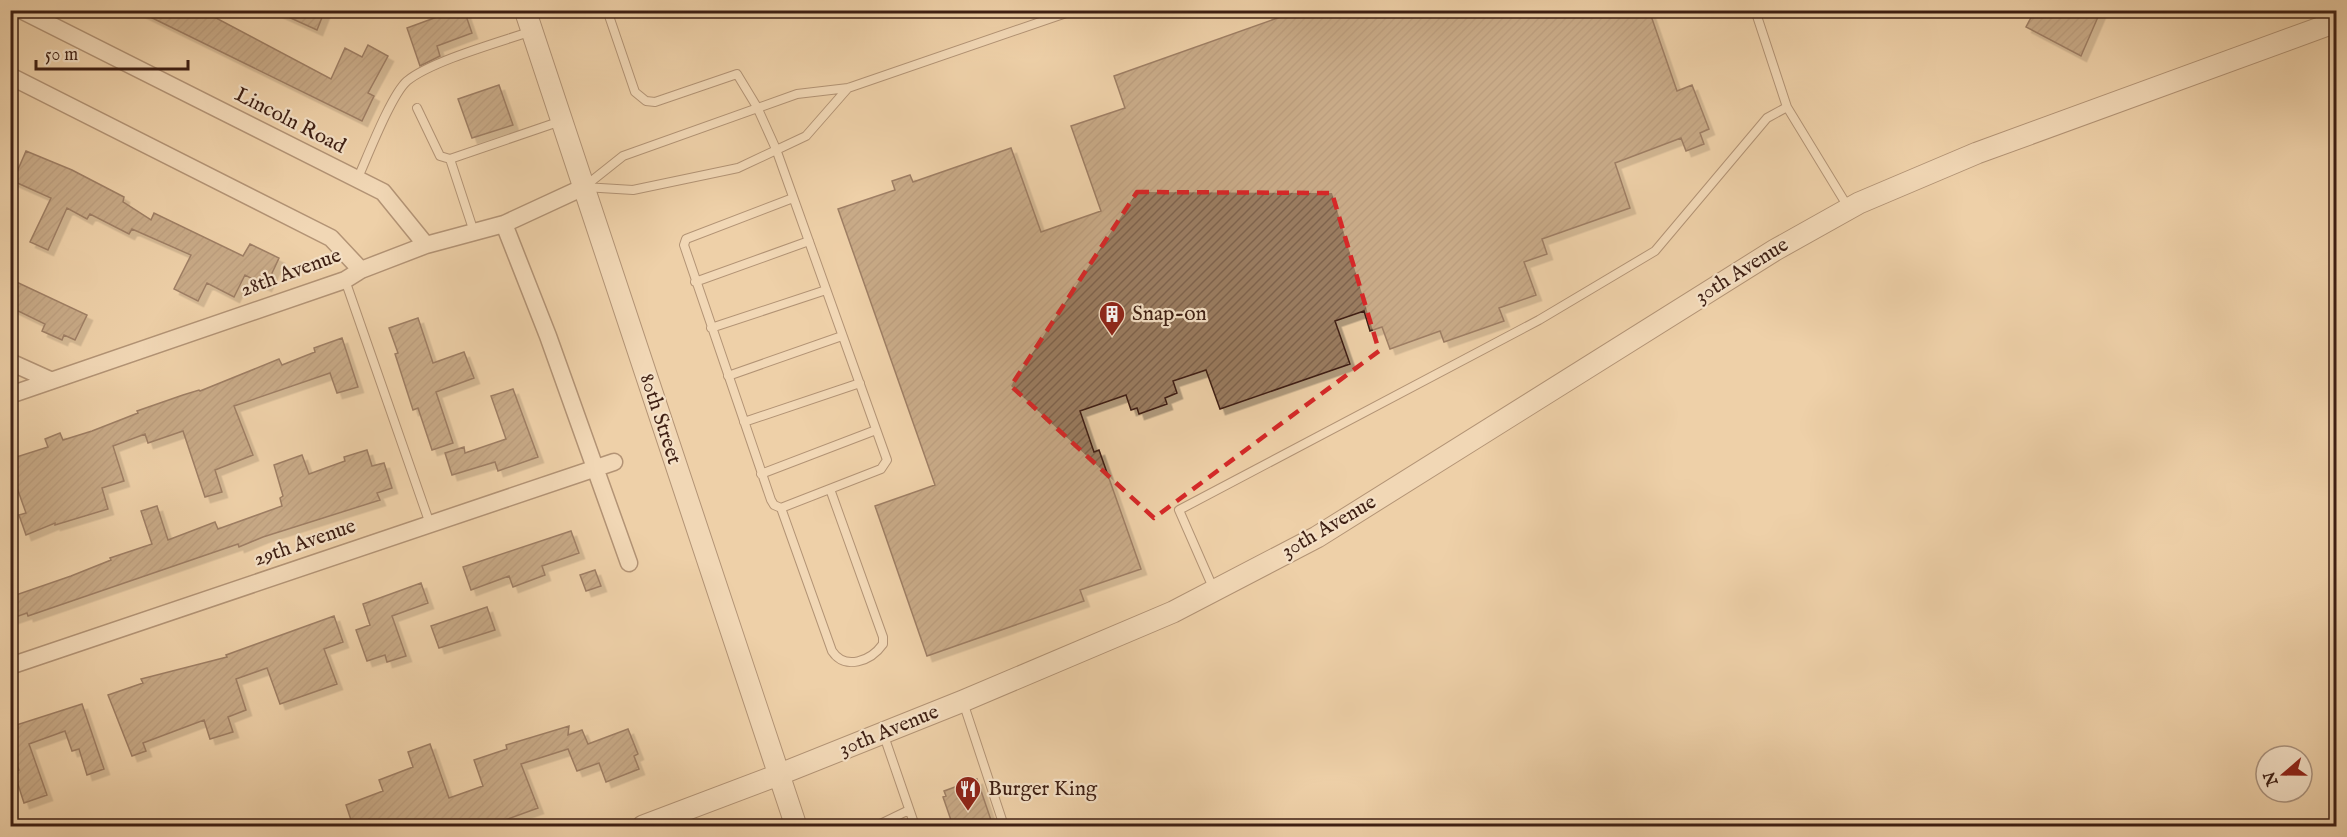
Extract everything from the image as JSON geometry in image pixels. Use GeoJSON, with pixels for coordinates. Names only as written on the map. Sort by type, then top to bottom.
{"type":"FeatureCollection","features":[{"type":"Feature","properties":{"kind":"street","name":"Lincoln Road"},"geometry":{"type":"LineString","coordinates":[[21,10],[382,192],[426,245]]}},
{"type":"Feature","properties":{"kind":"street","name":"80th Street"},"geometry":{"type":"LineString","coordinates":[[525,10],[796,826]]}},
{"type":"Feature","properties":{"kind":"street","name":"30th Avenue"},"geometry":{"type":"LineString","coordinates":[[643,826],[778,776],[1086,651],[1215,591],[1317,537],[1775,250],[1849,208],[1977,153],[2337,22]]}},
{"type":"Feature","properties":{"kind":"street"},"geometry":{"type":"LineString","coordinates":[[10,76],[331,238],[361,270]]}},
{"type":"Feature","properties":{"kind":"street","name":"28th Avenue"},"geometry":{"type":"LineString","coordinates":[[10,396],[50,380],[345,280],[361,270],[426,245],[504,224],[584,187]]}},
{"type":"Feature","properties":{"kind":"street"},"geometry":{"type":"LineString","coordinates":[[504,224],[548,336],[628,563]]}},
{"type":"Feature","properties":{"kind":"street"},"geometry":{"type":"LineString","coordinates":[[10,362],[50,380]]}},
{"type":"Feature","properties":{"kind":"street","name":"29th Avenue"},"geometry":{"type":"LineString","coordinates":[[10,666],[614,462]]}},
{"type":"Feature","properties":{"kind":"lane"},"geometry":{"type":"LineString","coordinates":[[607,10],[635,92],[640,98],[655,102],[738,74],[757,107],[776,150],[887,460],[885,466],[781,508],[774,505],[771,500],[761,474],[684,245],[686,239],[793,198]]}},
{"type":"Feature","properties":{"kind":"lane"},"geometry":{"type":"LineString","coordinates":[[584,187],[622,156],[757,107],[797,94],[848,88],[1075,10]]}},
{"type":"Feature","properties":{"kind":"lane"},"geometry":{"type":"LineString","coordinates":[[1755,10],[1787,107],[1849,208]]}},
{"type":"Feature","properties":{"kind":"lane"},"geometry":{"type":"LineString","coordinates":[[357,180],[392,104],[406,81],[432,67],[532,31]]}},
{"type":"Feature","properties":{"kind":"lane"},"geometry":{"type":"LineString","coordinates":[[584,187],[633,190],[738,168],[806,136],[848,88]]}},
{"type":"Feature","properties":{"kind":"lane"},"geometry":{"type":"LineString","coordinates":[[1215,591],[1179,510],[1539,320],[1655,251],[1767,118],[1787,107]]}},
{"type":"Feature","properties":{"kind":"lane"},"geometry":{"type":"LineString","coordinates":[[417,108],[440,156],[450,159],[562,121]]}},
{"type":"Feature","properties":{"kind":"lane"},"geometry":{"type":"LineString","coordinates":[[450,159],[474,232]]}},
{"type":"Feature","properties":{"kind":"lane"},"geometry":{"type":"LineString","coordinates":[[695,282],[809,242]]}},
{"type":"Feature","properties":{"kind":"lane"},"geometry":{"type":"LineString","coordinates":[[345,280],[430,524]]}},
{"type":"Feature","properties":{"kind":"lane"},"geometry":{"type":"LineString","coordinates":[[711,328],[826,290]]}},
{"type":"Feature","properties":{"kind":"lane"},"geometry":{"type":"LineString","coordinates":[[728,376],[842,336]]}},
{"type":"Feature","properties":{"kind":"lane"},"geometry":{"type":"LineString","coordinates":[[744,422],[860,383]]}},
{"type":"Feature","properties":{"kind":"lane"},"geometry":{"type":"LineString","coordinates":[[761,474],[876,430]]}},
{"type":"Feature","properties":{"kind":"lane"},"geometry":{"type":"LineString","coordinates":[[781,508],[832,651],[837,659],[851,663],[872,656],[883,644],[883,637],[830,489]]}},
{"type":"Feature","properties":{"kind":"lane"},"geometry":{"type":"LineString","coordinates":[[963,701],[1005,826]]}},
{"type":"Feature","properties":{"kind":"lane"},"geometry":{"type":"LineString","coordinates":[[884,733],[915,826]]}},
{"type":"Feature","properties":{"kind":"lane"},"geometry":{"type":"LineString","coordinates":[[876,826],[909,810]]}},
{"type":"Feature","properties":{"kind":"highlighted area"},"geometry":{"type":"Polygon","coordinates":[[[1137,192],[1332,193],[1379,351],[1154,518],[1011,386],[1137,192]]]}},
{"type":"Feature","properties":{"kind":"building"},"geometry":{"type":"Polygon","coordinates":[[[136,10],[201,10],[331,79],[345,48],[362,57],[368,45],[388,56],[368,93],[374,96],[362,121],[136,10]]]}},
{"type":"Feature","properties":{"kind":"building"},"geometry":{"type":"Polygon","coordinates":[[[273,10],[325,10],[317,30],[273,10]]]}},
{"type":"Feature","properties":{"kind":"building"},"geometry":{"type":"Polygon","coordinates":[[[456,10],[464,10],[472,33],[437,46],[440,56],[420,66],[407,28],[456,10]]]}},
{"type":"Feature","properties":{"kind":"building","name":"Snap-on"},"geometry":{"type":"Polygon","coordinates":[[[1300,10],[1649,10],[1677,91],[1692,85],[1709,129],[1700,133],[1704,144],[1686,151],[1681,138],[1615,163],[1630,208],[1542,239],[1547,254],[1524,262],[1536,295],[1499,308],[1504,321],[1444,342],[1440,331],[1390,349],[1382,327],[1370,331],[1364,311],[1335,321],[1350,364],[1220,409],[1206,370],[1173,381],[1177,393],[1165,398],[1167,404],[1139,414],[1137,408],[1131,410],[1126,395],[1080,411],[1094,452],[1099,450],[1141,569],[1080,590],[1084,601],[927,656],[875,506],[935,485],[838,209],[895,190],[892,181],[910,175],[913,182],[1011,148],[1041,232],[1101,211],[1071,126],[1125,108],[1114,76],[1300,10]]]}},
{"type":"Feature","properties":{"kind":"building"},"geometry":{"type":"Polygon","coordinates":[[[2035,10],[2101,10],[2081,56],[2026,27],[2035,10]]]}},
{"type":"Feature","properties":{"kind":"building"},"geometry":{"type":"Polygon","coordinates":[[[499,85],[513,125],[472,138],[458,99],[499,85]]]}},
{"type":"Feature","properties":{"kind":"building"},"geometry":{"type":"Polygon","coordinates":[[[26,151],[72,170],[124,197],[123,202],[151,220],[154,213],[243,256],[250,244],[279,258],[266,286],[245,275],[234,297],[207,283],[198,301],[174,289],[191,255],[132,229],[129,234],[90,214],[87,219],[67,208],[48,250],[30,242],[51,198],[13,181],[26,151]]]}},
{"type":"Feature","properties":{"kind":"building"},"geometry":{"type":"Polygon","coordinates":[[[10,279],[87,315],[75,340],[64,335],[62,340],[42,331],[45,324],[10,307],[10,279]]]}},
{"type":"Feature","properties":{"kind":"building"},"geometry":{"type":"Polygon","coordinates":[[[418,318],[433,363],[464,352],[474,378],[436,392],[453,443],[432,450],[418,408],[413,410],[389,328],[418,318]]]}},
{"type":"Feature","properties":{"kind":"building"},"geometry":{"type":"Polygon","coordinates":[[[342,338],[358,387],[337,393],[330,373],[234,406],[253,455],[215,470],[222,492],[205,497],[183,431],[148,443],[145,434],[113,446],[124,481],[102,488],[108,509],[55,525],[55,523],[26,535],[19,515],[26,513],[10,468],[10,459],[48,447],[45,439],[60,433],[63,440],[92,431],[138,413],[137,411],[200,391],[279,359],[282,365],[315,352],[314,348],[342,338]]]}},
{"type":"Feature","properties":{"kind":"building"},"geometry":{"type":"Polygon","coordinates":[[[513,389],[538,457],[498,471],[495,462],[452,475],[445,453],[464,447],[465,453],[506,439],[491,396],[513,389]]]}},
{"type":"Feature","properties":{"kind":"building"},"geometry":{"type":"Polygon","coordinates":[[[367,450],[372,466],[384,463],[392,488],[377,493],[380,500],[263,537],[239,547],[238,544],[28,616],[27,613],[10,619],[10,597],[152,544],[141,511],[157,506],[168,540],[215,522],[218,529],[282,506],[280,498],[283,496],[274,465],[302,455],[309,474],[345,461],[344,457],[367,450]]]}},
{"type":"Feature","properties":{"kind":"building"},"geometry":{"type":"Polygon","coordinates":[[[571,531],[579,553],[542,566],[545,575],[513,587],[509,576],[471,590],[463,567],[571,531]]]}},
{"type":"Feature","properties":{"kind":"building"},"geometry":{"type":"Polygon","coordinates":[[[595,570],[601,586],[586,591],[580,575],[595,570]]]}},
{"type":"Feature","properties":{"kind":"building"},"geometry":{"type":"Polygon","coordinates":[[[421,583],[428,603],[392,616],[406,656],[387,662],[385,655],[367,661],[356,630],[370,625],[363,604],[421,583]]]}},
{"type":"Feature","properties":{"kind":"building"},"geometry":{"type":"Polygon","coordinates":[[[487,607],[495,630],[439,648],[431,626],[487,607]]]}},
{"type":"Feature","properties":{"kind":"building"},"geometry":{"type":"Polygon","coordinates":[[[334,616],[343,642],[324,649],[337,684],[280,704],[267,668],[236,679],[246,710],[228,717],[233,732],[210,739],[204,720],[143,743],[146,751],[132,756],[108,695],[143,683],[141,679],[227,657],[226,655],[334,616]]]}},
{"type":"Feature","properties":{"kind":"building"},"geometry":{"type":"Polygon","coordinates":[[[82,704],[104,769],[87,775],[79,749],[72,751],[65,731],[29,744],[47,795],[24,803],[14,772],[19,770],[10,747],[10,727],[82,704]]]}},
{"type":"Feature","properties":{"kind":"building"},"geometry":{"type":"Polygon","coordinates":[[[569,726],[568,735],[582,730],[588,744],[628,729],[638,754],[634,756],[639,769],[606,782],[599,763],[577,771],[568,749],[521,764],[538,808],[497,823],[498,826],[371,826],[369,819],[353,826],[346,805],[383,791],[379,780],[413,767],[408,752],[430,744],[449,798],[483,786],[474,760],[507,749],[506,745],[569,726]]]}},
{"type":"Feature","properties":{"kind":"building","name":"Burger King"},"geometry":{"type":"Polygon","coordinates":[[[977,779],[993,826],[953,826],[943,797],[946,796],[944,791],[977,779]]]}},
{"type":"Feature","properties":{"kind":"place","name":"Snap-on"},"geometry":{"type":"Point","coordinates":[1112,337]}},
{"type":"Feature","properties":{"kind":"place","name":"Burger King"},"geometry":{"type":"Point","coordinates":[968,812]}}]}
